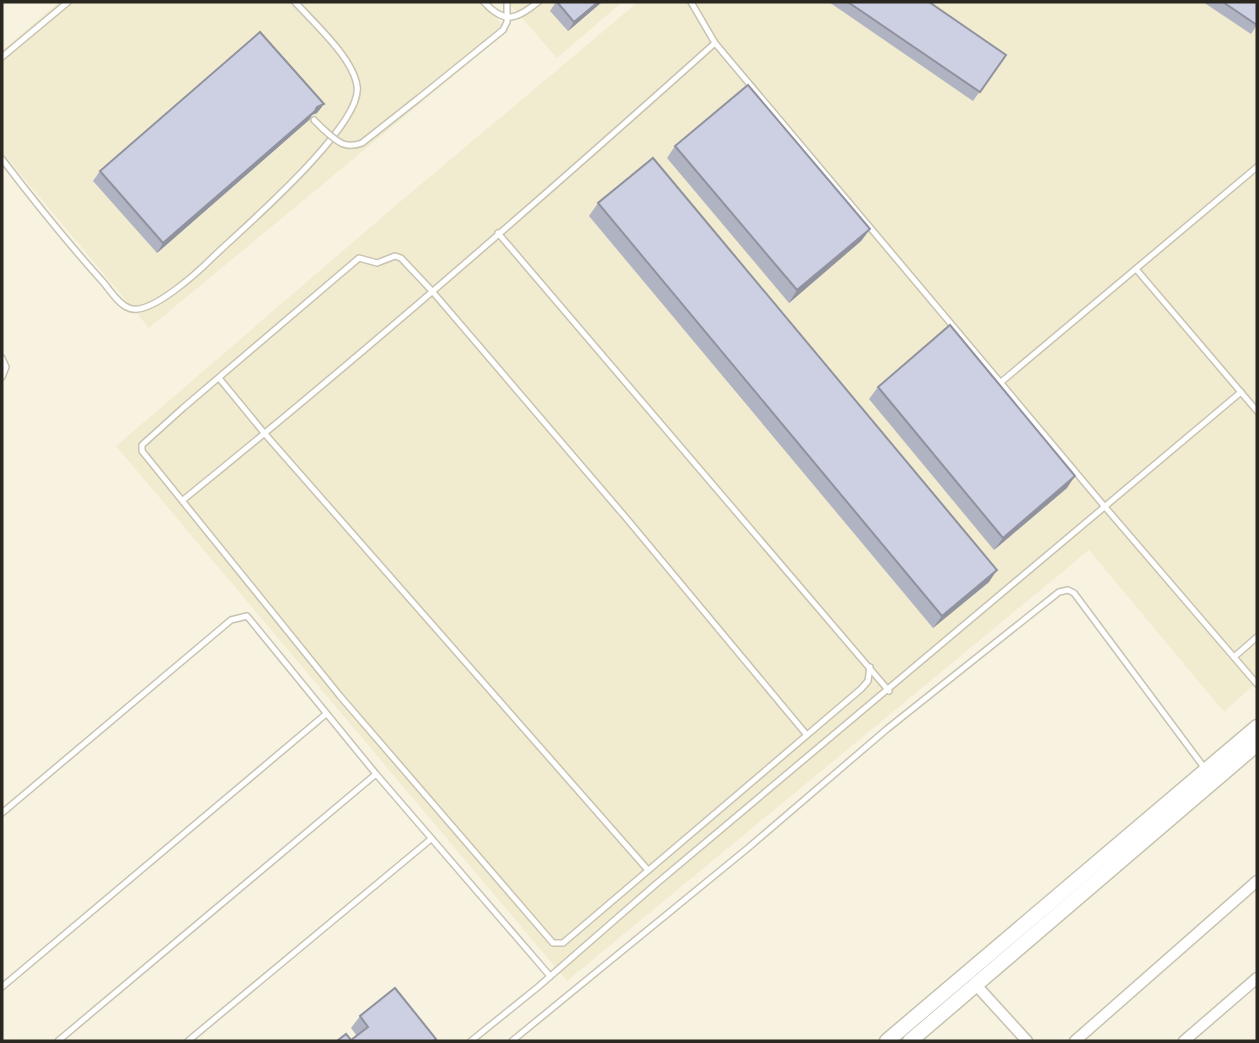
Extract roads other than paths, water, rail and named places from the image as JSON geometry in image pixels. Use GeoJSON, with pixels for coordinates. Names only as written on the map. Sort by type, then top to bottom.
{"type":"FeatureCollection","features":[{"type":"Feature","properties":{"kind":"street"},"geometry":{"type":"LineString","coordinates":[[887,1041],[1257,728]]}},
{"type":"Feature","properties":{"kind":"street"},"geometry":{"type":"LineString","coordinates":[[910,1041],[1257,744]]}},
{"type":"Feature","properties":{"kind":"street"},"geometry":{"type":"LineString","coordinates":[[1075,1041],[1257,881]]}},
{"type":"Feature","properties":{"kind":"street"},"geometry":{"type":"LineString","coordinates":[[1184,1041],[1257,978]]}},
{"type":"Feature","properties":{"kind":"street"},"geometry":{"type":"LineString","coordinates":[[976,985],[1027,1041]]}},
{"type":"Feature","properties":{"kind":"lane"},"geometry":{"type":"LineString","coordinates":[[2,57],[68,2]]}},
{"type":"Feature","properties":{"kind":"lane"},"geometry":{"type":"LineString","coordinates":[[2,159],[70,245],[122,304],[136,310],[149,307],[203,267],[323,150],[352,108],[358,92],[349,65],[295,2]]}},
{"type":"Feature","properties":{"kind":"lane"},"geometry":{"type":"LineString","coordinates":[[484,2],[507,18],[523,13],[538,2]]}},
{"type":"Feature","properties":{"kind":"lane"},"geometry":{"type":"LineString","coordinates":[[314,120],[341,144],[355,146],[362,143],[503,30],[507,18],[506,2]]}},
{"type":"Feature","properties":{"kind":"lane"},"geometry":{"type":"LineString","coordinates":[[691,2],[715,43],[1105,508],[1257,684]]}},
{"type":"Feature","properties":{"kind":"lane"},"geometry":{"type":"LineString","coordinates":[[183,500],[265,434],[715,43]]}},
{"type":"Feature","properties":{"kind":"lane"},"geometry":{"type":"LineString","coordinates":[[1000,383],[1257,167]]}},
{"type":"Feature","properties":{"kind":"lane"},"geometry":{"type":"LineString","coordinates":[[498,233],[889,691]]}},
{"type":"Feature","properties":{"kind":"lane"},"geometry":{"type":"LineString","coordinates":[[806,734],[627,519],[432,290],[401,258],[395,256],[377,263],[360,258],[142,445],[142,451],[341,696],[550,941],[556,944],[563,943],[866,684],[870,677],[870,667]]}},
{"type":"Feature","properties":{"kind":"lane"},"geometry":{"type":"LineString","coordinates":[[1136,269],[1257,411]]}},
{"type":"Feature","properties":{"kind":"lane"},"geometry":{"type":"LineString","coordinates":[[2,358],[6,367],[2,377]]}},
{"type":"Feature","properties":{"kind":"lane"},"geometry":{"type":"LineString","coordinates":[[219,378],[265,434],[647,869]]}},
{"type":"Feature","properties":{"kind":"lane"},"geometry":{"type":"LineString","coordinates":[[471,1041],[1241,392]]}},
{"type":"Feature","properties":{"kind":"lane"},"geometry":{"type":"LineString","coordinates":[[512,1041],[738,856],[887,729],[1059,592],[1068,590],[1074,593],[1206,770]]}},
{"type":"Feature","properties":{"kind":"lane"},"geometry":{"type":"LineString","coordinates":[[2,813],[231,620],[242,616],[251,619],[326,715],[550,976]]}},
{"type":"Feature","properties":{"kind":"lane"},"geometry":{"type":"LineString","coordinates":[[1234,657],[1257,637]]}},
{"type":"Feature","properties":{"kind":"lane"},"geometry":{"type":"LineString","coordinates":[[2,987],[326,715]]}},
{"type":"Feature","properties":{"kind":"lane"},"geometry":{"type":"LineString","coordinates":[[58,1041],[376,774]]}},
{"type":"Feature","properties":{"kind":"lane"},"geometry":{"type":"LineString","coordinates":[[188,1041],[431,839]]}}]}
